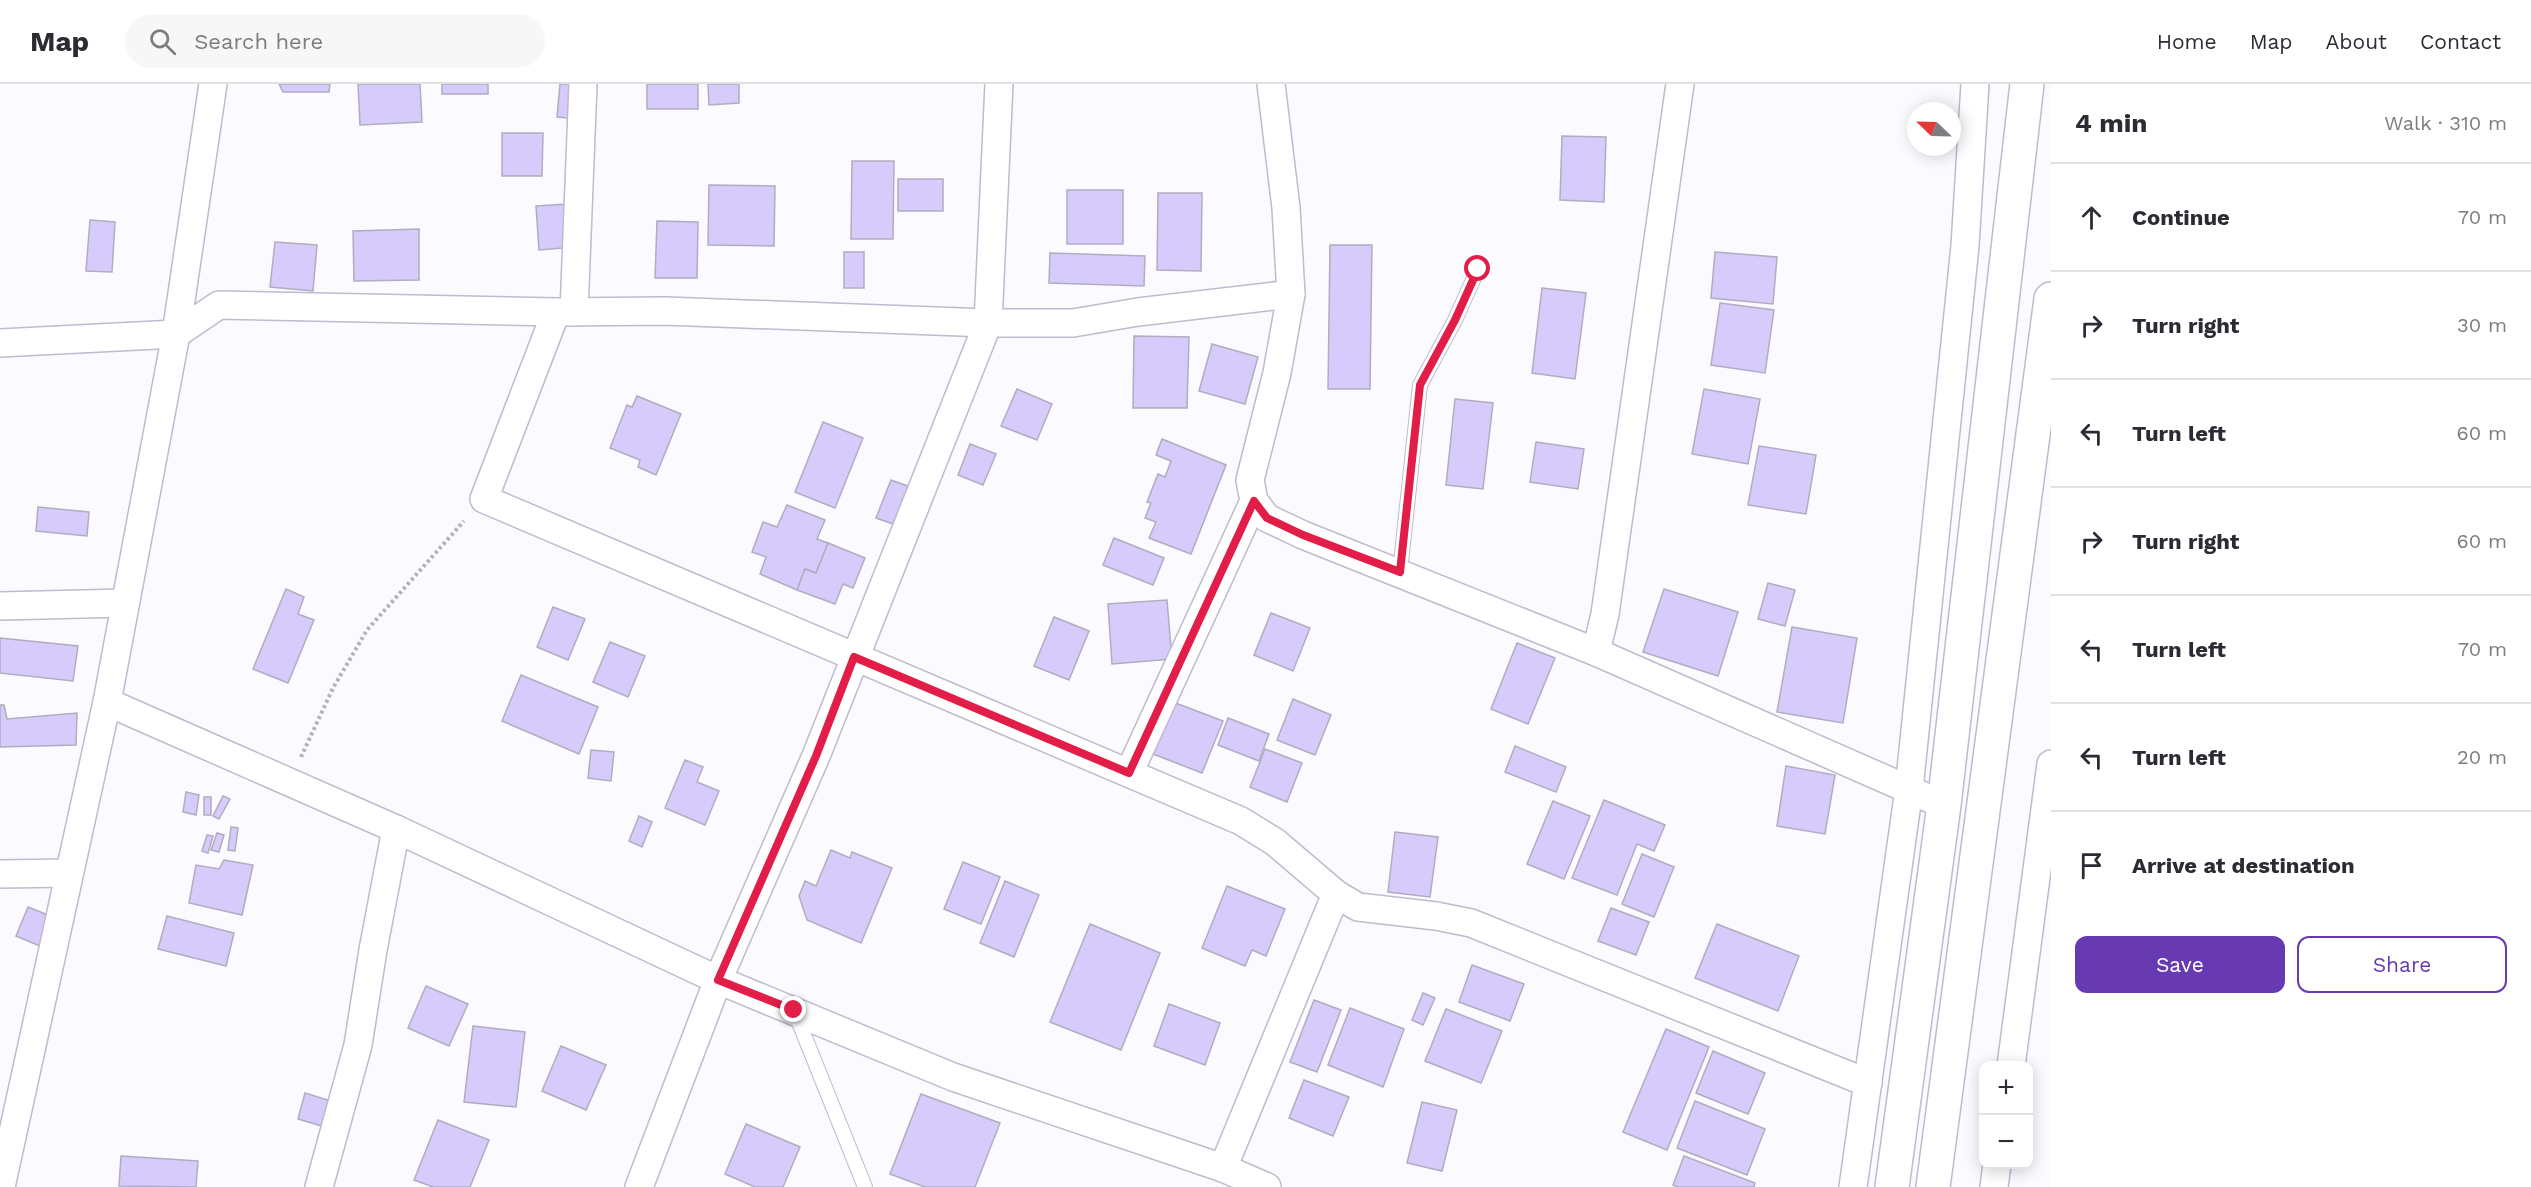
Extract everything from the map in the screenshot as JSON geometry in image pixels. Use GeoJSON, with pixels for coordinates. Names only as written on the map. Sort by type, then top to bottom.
{"type":"FeatureCollection","features":[{"type":"Feature","properties":{"kind":"main road"},"geometry":{"type":"LineString","coordinates":[[1892,1187],[1944,805],[2027,84]]}},
{"type":"Feature","properties":{"kind":"main road"},"geometry":{"type":"LineString","coordinates":[[1933,1187],[2051,299]]}},
{"type":"Feature","properties":{"kind":"street"},"geometry":{"type":"LineString","coordinates":[[1,1187],[4,1152],[107,702],[176,334],[213,84]]}},
{"type":"Feature","properties":{"kind":"street"},"geometry":{"type":"LineString","coordinates":[[583,84],[565,312],[484,500],[1240,821],[1275,842],[1336,894],[1358,907],[1436,916],[1471,923],[1868,1083]]}},
{"type":"Feature","properties":{"kind":"street"},"geometry":{"type":"LineString","coordinates":[[639,1187],[718,980],[816,756],[988,323],[999,124],[999,84]]}},
{"type":"Feature","properties":{"kind":"street"},"geometry":{"type":"LineString","coordinates":[[1271,84],[1286,208],[1291,294],[1277,373],[1250,480],[1254,501],[1267,518],[1303,535],[1596,651],[1944,805]]}},
{"type":"Feature","properties":{"kind":"street"},"geometry":{"type":"LineString","coordinates":[[1596,651],[1605,614],[1680,84]]}},
{"type":"Feature","properties":{"kind":"street"},"geometry":{"type":"LineString","coordinates":[[1853,1187],[1909,789],[1965,246],[1975,84]]}},
{"type":"Feature","properties":{"kind":"street"},"geometry":{"type":"LineString","coordinates":[[0,343],[176,334],[219,306],[565,312],[665,311],[988,323],[1073,323],[1204,303],[1291,294]]}},
{"type":"Feature","properties":{"kind":"street"},"geometry":{"type":"LineString","coordinates":[[1129,773],[1254,501]]}},
{"type":"Feature","properties":{"kind":"street"},"geometry":{"type":"LineString","coordinates":[[0,606],[125,603]]}},
{"type":"Feature","properties":{"kind":"street"},"geometry":{"type":"LineString","coordinates":[[107,702],[396,829],[718,980],[953,1077],[1223,1168],[1267,1187]]}},
{"type":"Feature","properties":{"kind":"street"},"geometry":{"type":"LineString","coordinates":[[2012,1061],[2045,850],[2051,764]]}},
{"type":"Feature","properties":{"kind":"street"},"geometry":{"type":"LineString","coordinates":[[319,1187],[357,1045],[396,829]]}},
{"type":"Feature","properties":{"kind":"street"},"geometry":{"type":"LineString","coordinates":[[0,874],[69,873]]}},
{"type":"Feature","properties":{"kind":"street"},"geometry":{"type":"LineString","coordinates":[[1223,1168],[1336,894]]}},
{"type":"Feature","properties":{"kind":"street"},"geometry":{"type":"LineString","coordinates":[[1994,1187],[1996,1169]]}},
{"type":"Feature","properties":{"kind":"lane"},"geometry":{"type":"LineString","coordinates":[[1400,572],[1420,385],[1455,320],[1478,269]]}},
{"type":"Feature","properties":{"kind":"lane"},"geometry":{"type":"LineString","coordinates":[[794,1010],[865,1187]]}},
{"type":"Feature","properties":{"kind":"path"},"geometry":{"type":"LineString","coordinates":[[290,783],[333,688],[367,630],[484,500]]}},
{"type":"Feature","properties":{"kind":"building"},"geometry":{"type":"Polygon","coordinates":[[[279,84],[330,84],[329,92],[283,92],[279,84]]]}},
{"type":"Feature","properties":{"kind":"building"},"geometry":{"type":"Polygon","coordinates":[[[358,84],[420,84],[422,122],[360,125],[358,84]]]}},
{"type":"Feature","properties":{"kind":"building"},"geometry":{"type":"Polygon","coordinates":[[[442,84],[488,84],[488,94],[442,94],[442,84]]]}},
{"type":"Feature","properties":{"kind":"building"},"geometry":{"type":"Polygon","coordinates":[[[560,84],[582,84],[579,119],[557,117],[560,84]]]}},
{"type":"Feature","properties":{"kind":"building"},"geometry":{"type":"Polygon","coordinates":[[[647,84],[698,84],[698,109],[647,109],[647,84]]]}},
{"type":"Feature","properties":{"kind":"building"},"geometry":{"type":"Polygon","coordinates":[[[708,84],[739,84],[739,103],[709,105],[708,84]]]}},
{"type":"Feature","properties":{"kind":"building"},"geometry":{"type":"Polygon","coordinates":[[[502,133],[543,133],[542,176],[502,176],[502,133]]]}},
{"type":"Feature","properties":{"kind":"building"},"geometry":{"type":"Polygon","coordinates":[[[1562,136],[1606,137],[1604,202],[1560,200],[1562,136]]]}},
{"type":"Feature","properties":{"kind":"building"},"geometry":{"type":"Polygon","coordinates":[[[852,161],[894,161],[893,239],[851,239],[852,161]]]}},
{"type":"Feature","properties":{"kind":"building"},"geometry":{"type":"Polygon","coordinates":[[[898,179],[943,179],[943,211],[898,211],[898,179]]]}},
{"type":"Feature","properties":{"kind":"building"},"geometry":{"type":"Polygon","coordinates":[[[709,185],[775,186],[774,246],[708,245],[709,185]]]}},
{"type":"Feature","properties":{"kind":"building"},"geometry":{"type":"Polygon","coordinates":[[[1067,190],[1123,190],[1123,244],[1067,244],[1067,190]]]}},
{"type":"Feature","properties":{"kind":"building"},"geometry":{"type":"Polygon","coordinates":[[[1158,193],[1202,193],[1201,271],[1157,270],[1158,193]]]}},
{"type":"Feature","properties":{"kind":"building"},"geometry":{"type":"Polygon","coordinates":[[[583,203],[587,246],[539,250],[536,206],[583,203]]]}},
{"type":"Feature","properties":{"kind":"building"},"geometry":{"type":"Polygon","coordinates":[[[90,220],[115,222],[112,272],[86,271],[90,220]]]}},
{"type":"Feature","properties":{"kind":"building"},"geometry":{"type":"Polygon","coordinates":[[[657,221],[698,222],[697,278],[655,278],[657,221]]]}},
{"type":"Feature","properties":{"kind":"building"},"geometry":{"type":"Polygon","coordinates":[[[419,229],[419,280],[354,281],[353,231],[419,229]]]}},
{"type":"Feature","properties":{"kind":"building"},"geometry":{"type":"Polygon","coordinates":[[[275,242],[317,245],[313,291],[270,287],[275,242]]]}},
{"type":"Feature","properties":{"kind":"building"},"geometry":{"type":"Polygon","coordinates":[[[1330,245],[1372,245],[1370,389],[1328,389],[1330,245]]]}},
{"type":"Feature","properties":{"kind":"building"},"geometry":{"type":"Polygon","coordinates":[[[844,252],[864,252],[864,288],[844,288],[844,252]]]}},
{"type":"Feature","properties":{"kind":"building"},"geometry":{"type":"Polygon","coordinates":[[[1715,252],[1777,257],[1773,304],[1711,298],[1715,252]]]}},
{"type":"Feature","properties":{"kind":"building"},"geometry":{"type":"Polygon","coordinates":[[[1050,253],[1145,256],[1144,286],[1049,283],[1050,253]]]}},
{"type":"Feature","properties":{"kind":"building"},"geometry":{"type":"Polygon","coordinates":[[[1542,288],[1586,293],[1575,379],[1532,373],[1542,288]]]}},
{"type":"Feature","properties":{"kind":"building"},"geometry":{"type":"Polygon","coordinates":[[[1720,303],[1774,310],[1765,373],[1711,365],[1720,303]]]}},
{"type":"Feature","properties":{"kind":"building"},"geometry":{"type":"Polygon","coordinates":[[[1134,336],[1189,337],[1187,408],[1133,408],[1134,336]]]}},
{"type":"Feature","properties":{"kind":"building"},"geometry":{"type":"Polygon","coordinates":[[[1212,344],[1258,357],[1245,404],[1199,391],[1212,344]]]}},
{"type":"Feature","properties":{"kind":"building"},"geometry":{"type":"Polygon","coordinates":[[[1017,389],[1052,404],[1037,440],[1001,426],[1017,389]]]}},
{"type":"Feature","properties":{"kind":"building"},"geometry":{"type":"Polygon","coordinates":[[[1704,389],[1760,399],[1748,464],[1692,454],[1704,389]]]}},
{"type":"Feature","properties":{"kind":"building"},"geometry":{"type":"Polygon","coordinates":[[[637,396],[681,414],[656,475],[638,467],[640,460],[610,448],[627,405],[632,407],[637,396]]]}},
{"type":"Feature","properties":{"kind":"building"},"geometry":{"type":"Polygon","coordinates":[[[1455,399],[1493,403],[1483,489],[1446,485],[1455,399]]]}},
{"type":"Feature","properties":{"kind":"building"},"geometry":{"type":"Polygon","coordinates":[[[823,422],[863,438],[835,508],[795,492],[823,422]]]}},
{"type":"Feature","properties":{"kind":"building"},"geometry":{"type":"Polygon","coordinates":[[[1162,439],[1226,465],[1191,554],[1149,538],[1156,522],[1145,518],[1151,503],[1147,502],[1158,474],[1165,477],[1171,461],[1156,455],[1162,439]]]}},
{"type":"Feature","properties":{"kind":"building"},"geometry":{"type":"Polygon","coordinates":[[[1536,442],[1584,449],[1578,489],[1530,482],[1536,442]]]}},
{"type":"Feature","properties":{"kind":"building"},"geometry":{"type":"Polygon","coordinates":[[[970,444],[996,454],[983,485],[958,475],[970,444]]]}},
{"type":"Feature","properties":{"kind":"building"},"geometry":{"type":"Polygon","coordinates":[[[1759,446],[1816,455],[1806,514],[1748,505],[1759,446]]]}},
{"type":"Feature","properties":{"kind":"building"},"geometry":{"type":"Polygon","coordinates":[[[891,480],[908,486],[893,524],[876,518],[891,480]]]}},
{"type":"Feature","properties":{"kind":"building"},"geometry":{"type":"Polygon","coordinates":[[[787,505],[825,520],[817,539],[828,543],[816,573],[805,569],[797,590],[760,574],[766,557],[752,552],[763,522],[777,527],[787,505]]]}},
{"type":"Feature","properties":{"kind":"building"},"geometry":{"type":"Polygon","coordinates":[[[38,507],[89,512],[87,536],[36,531],[38,507]]]}},
{"type":"Feature","properties":{"kind":"building"},"geometry":{"type":"Polygon","coordinates":[[[1114,538],[1164,558],[1153,585],[1103,565],[1114,538]]]}},
{"type":"Feature","properties":{"kind":"building"},"geometry":{"type":"Polygon","coordinates":[[[828,543],[865,558],[853,588],[843,584],[835,604],[797,590],[805,569],[816,573],[828,543]]]}},
{"type":"Feature","properties":{"kind":"building"},"geometry":{"type":"Polygon","coordinates":[[[1768,583],[1795,590],[1785,626],[1758,619],[1768,583]]]}},
{"type":"Feature","properties":{"kind":"building"},"geometry":{"type":"Polygon","coordinates":[[[286,589],[304,597],[298,614],[314,620],[288,683],[253,669],[286,589]]]}},
{"type":"Feature","properties":{"kind":"building"},"geometry":{"type":"Polygon","coordinates":[[[1664,589],[1738,612],[1718,676],[1643,652],[1664,589]]]}},
{"type":"Feature","properties":{"kind":"building"},"geometry":{"type":"Polygon","coordinates":[[[1167,600],[1172,659],[1112,664],[1108,604],[1167,600]]]}},
{"type":"Feature","properties":{"kind":"building"},"geometry":{"type":"Polygon","coordinates":[[[553,607],[585,619],[568,660],[537,647],[553,607]]]}},
{"type":"Feature","properties":{"kind":"building"},"geometry":{"type":"Polygon","coordinates":[[[1271,613],[1310,628],[1293,671],[1254,655],[1271,613]]]}},
{"type":"Feature","properties":{"kind":"building"},"geometry":{"type":"Polygon","coordinates":[[[1054,617],[1089,631],[1069,680],[1034,666],[1054,617]]]}},
{"type":"Feature","properties":{"kind":"building"},"geometry":{"type":"Polygon","coordinates":[[[1792,627],[1857,638],[1843,723],[1777,712],[1792,627]]]}},
{"type":"Feature","properties":{"kind":"building"},"geometry":{"type":"Polygon","coordinates":[[[0,638],[78,646],[73,681],[0,673],[0,638]]]}},
{"type":"Feature","properties":{"kind":"building"},"geometry":{"type":"Polygon","coordinates":[[[610,642],[645,656],[628,697],[593,682],[610,642]]]}},
{"type":"Feature","properties":{"kind":"building"},"geometry":{"type":"Polygon","coordinates":[[[1517,643],[1555,658],[1528,724],[1491,709],[1517,643]]]}},
{"type":"Feature","properties":{"kind":"building"},"geometry":{"type":"Polygon","coordinates":[[[521,675],[598,707],[579,754],[502,721],[521,675]]]}},
{"type":"Feature","properties":{"kind":"building"},"geometry":{"type":"Polygon","coordinates":[[[1293,699],[1331,715],[1315,755],[1277,740],[1293,699]]]}},
{"type":"Feature","properties":{"kind":"building"},"geometry":{"type":"Polygon","coordinates":[[[1173,702],[1223,721],[1202,773],[1153,754],[1173,702]]]}},
{"type":"Feature","properties":{"kind":"building"},"geometry":{"type":"Polygon","coordinates":[[[0,705],[4,705],[7,719],[77,713],[76,745],[0,747],[0,705]]]}},
{"type":"Feature","properties":{"kind":"building"},"geometry":{"type":"Polygon","coordinates":[[[1228,718],[1269,734],[1259,761],[1218,745],[1228,718]]]}},
{"type":"Feature","properties":{"kind":"building"},"geometry":{"type":"Polygon","coordinates":[[[1515,746],[1566,767],[1556,792],[1505,772],[1515,746]]]}},
{"type":"Feature","properties":{"kind":"building"},"geometry":{"type":"Polygon","coordinates":[[[1265,749],[1302,763],[1287,802],[1250,787],[1265,749]]]}},
{"type":"Feature","properties":{"kind":"building"},"geometry":{"type":"Polygon","coordinates":[[[591,750],[614,752],[611,781],[588,778],[591,750]]]}},
{"type":"Feature","properties":{"kind":"building"},"geometry":{"type":"Polygon","coordinates":[[[685,760],[703,767],[697,782],[719,791],[705,825],[665,808],[685,760]]]}},
{"type":"Feature","properties":{"kind":"building"},"geometry":{"type":"Polygon","coordinates":[[[1786,766],[1835,775],[1825,834],[1777,826],[1786,766]]]}},
{"type":"Feature","properties":{"kind":"building"},"geometry":{"type":"Polygon","coordinates":[[[186,792],[199,795],[196,815],[183,812],[186,792]]]}},
{"type":"Feature","properties":{"kind":"building"},"geometry":{"type":"Polygon","coordinates":[[[223,796],[230,799],[219,819],[213,816],[223,796]]]}},
{"type":"Feature","properties":{"kind":"building"},"geometry":{"type":"Polygon","coordinates":[[[204,797],[211,797],[211,815],[204,815],[204,797]]]}},
{"type":"Feature","properties":{"kind":"building"},"geometry":{"type":"Polygon","coordinates":[[[1604,800],[1665,825],[1654,851],[1637,844],[1617,895],[1572,878],[1604,800]]]}},
{"type":"Feature","properties":{"kind":"building"},"geometry":{"type":"Polygon","coordinates":[[[1553,801],[1590,816],[1564,879],[1527,864],[1553,801]]]}},
{"type":"Feature","properties":{"kind":"building"},"geometry":{"type":"Polygon","coordinates":[[[639,816],[652,822],[642,847],[629,841],[639,816]]]}},
{"type":"Feature","properties":{"kind":"building"},"geometry":{"type":"Polygon","coordinates":[[[231,827],[238,828],[235,851],[228,850],[231,827]]]}},
{"type":"Feature","properties":{"kind":"building"},"geometry":{"type":"Polygon","coordinates":[[[1395,832],[1438,837],[1430,897],[1388,892],[1395,832]]]}},
{"type":"Feature","properties":{"kind":"building"},"geometry":{"type":"Polygon","coordinates":[[[217,833],[224,835],[219,852],[211,850],[217,833]]]}},
{"type":"Feature","properties":{"kind":"building"},"geometry":{"type":"Polygon","coordinates":[[[207,835],[213,836],[208,853],[202,851],[207,835]]]}},
{"type":"Feature","properties":{"kind":"building"},"geometry":{"type":"Polygon","coordinates":[[[831,850],[850,858],[852,852],[892,868],[861,943],[807,920],[799,896],[805,881],[816,886],[831,850]]]}},
{"type":"Feature","properties":{"kind":"building"},"geometry":{"type":"Polygon","coordinates":[[[1642,854],[1674,867],[1654,917],[1622,904],[1642,854]]]}},
{"type":"Feature","properties":{"kind":"building"},"geometry":{"type":"Polygon","coordinates":[[[224,860],[253,865],[242,915],[189,903],[196,865],[219,869],[224,860]]]}},
{"type":"Feature","properties":{"kind":"building"},"geometry":{"type":"Polygon","coordinates":[[[963,862],[1000,877],[981,924],[944,909],[963,862]]]}},
{"type":"Feature","properties":{"kind":"building"},"geometry":{"type":"Polygon","coordinates":[[[1005,881],[1039,895],[1014,957],[980,943],[1005,881]]]}},
{"type":"Feature","properties":{"kind":"building"},"geometry":{"type":"Polygon","coordinates":[[[1227,886],[1285,909],[1266,956],[1252,950],[1245,966],[1202,948],[1227,886]]]}},
{"type":"Feature","properties":{"kind":"building"},"geometry":{"type":"Polygon","coordinates":[[[28,907],[53,917],[40,946],[16,936],[28,907]]]}},
{"type":"Feature","properties":{"kind":"building"},"geometry":{"type":"Polygon","coordinates":[[[1611,908],[1649,922],[1636,955],[1598,941],[1611,908]]]}},
{"type":"Feature","properties":{"kind":"building"},"geometry":{"type":"Polygon","coordinates":[[[167,916],[234,933],[226,966],[158,949],[167,916]]]}},
{"type":"Feature","properties":{"kind":"building"},"geometry":{"type":"Polygon","coordinates":[[[1090,924],[1160,953],[1121,1050],[1050,1022],[1090,924]]]}},
{"type":"Feature","properties":{"kind":"building"},"geometry":{"type":"Polygon","coordinates":[[[1717,924],[1799,956],[1778,1011],[1695,978],[1717,924]]]}},
{"type":"Feature","properties":{"kind":"building"},"geometry":{"type":"Polygon","coordinates":[[[1472,965],[1524,984],[1510,1021],[1459,1002],[1472,965]]]}},
{"type":"Feature","properties":{"kind":"building"},"geometry":{"type":"Polygon","coordinates":[[[426,986],[468,1004],[449,1046],[408,1028],[426,986]]]}},
{"type":"Feature","properties":{"kind":"building"},"geometry":{"type":"Polygon","coordinates":[[[1423,993],[1435,998],[1423,1025],[1412,1020],[1423,993]]]}},
{"type":"Feature","properties":{"kind":"building"},"geometry":{"type":"Polygon","coordinates":[[[1314,1000],[1341,1010],[1317,1072],[1290,1062],[1314,1000]]]}},
{"type":"Feature","properties":{"kind":"building"},"geometry":{"type":"Polygon","coordinates":[[[1169,1004],[1220,1023],[1205,1065],[1154,1046],[1169,1004]]]}},
{"type":"Feature","properties":{"kind":"building"},"geometry":{"type":"Polygon","coordinates":[[[1350,1008],[1404,1029],[1383,1087],[1328,1065],[1350,1008]]]}},
{"type":"Feature","properties":{"kind":"building"},"geometry":{"type":"Polygon","coordinates":[[[1446,1009],[1502,1031],[1481,1083],[1425,1061],[1446,1009]]]}},
{"type":"Feature","properties":{"kind":"building"},"geometry":{"type":"Polygon","coordinates":[[[473,1026],[525,1032],[516,1107],[464,1102],[473,1026]]]}},
{"type":"Feature","properties":{"kind":"building"},"geometry":{"type":"Polygon","coordinates":[[[1666,1029],[1709,1047],[1667,1150],[1623,1132],[1666,1029]]]}},
{"type":"Feature","properties":{"kind":"building"},"geometry":{"type":"Polygon","coordinates":[[[561,1046],[606,1065],[586,1110],[542,1091],[561,1046]]]}},
{"type":"Feature","properties":{"kind":"building"},"geometry":{"type":"Polygon","coordinates":[[[1713,1051],[1765,1073],[1748,1114],[1696,1093],[1713,1051]]]}},
{"type":"Feature","properties":{"kind":"building"},"geometry":{"type":"Polygon","coordinates":[[[1304,1080],[1349,1097],[1333,1136],[1289,1118],[1304,1080]]]}},
{"type":"Feature","properties":{"kind":"building"},"geometry":{"type":"Polygon","coordinates":[[[305,1093],[334,1102],[325,1127],[298,1119],[305,1093]]]}},
{"type":"Feature","properties":{"kind":"building"},"geometry":{"type":"Polygon","coordinates":[[[921,1094],[1000,1123],[975,1187],[925,1187],[890,1174],[921,1094]]]}},
{"type":"Feature","properties":{"kind":"building"},"geometry":{"type":"Polygon","coordinates":[[[1695,1101],[1765,1129],[1747,1175],[1677,1148],[1695,1101]]]}},
{"type":"Feature","properties":{"kind":"building"},"geometry":{"type":"Polygon","coordinates":[[[1422,1102],[1457,1110],[1442,1171],[1407,1163],[1422,1102]]]}},
{"type":"Feature","properties":{"kind":"building"},"geometry":{"type":"Polygon","coordinates":[[[438,1120],[489,1140],[470,1187],[433,1187],[414,1180],[438,1120]]]}},
{"type":"Feature","properties":{"kind":"building"},"geometry":{"type":"Polygon","coordinates":[[[746,1124],[800,1147],[783,1187],[755,1187],[725,1174],[746,1124]]]}},
{"type":"Feature","properties":{"kind":"building"},"geometry":{"type":"Polygon","coordinates":[[[121,1156],[198,1161],[196,1187],[119,1186],[121,1156]]]}},
{"type":"Feature","properties":{"kind":"building"},"geometry":{"type":"Polygon","coordinates":[[[1684,1156],[1755,1183],[1754,1187],[1678,1187],[1673,1185],[1684,1156]]]}},
{"type":"Feature","properties":{"kind":"route"},"geometry":{"type":"LineString","coordinates":[[794,1010],[718,980],[816,756],[854,657],[1129,773],[1254,501],[1267,518],[1303,535],[1400,572],[1420,385],[1455,320],[1478,269]]}}]}
